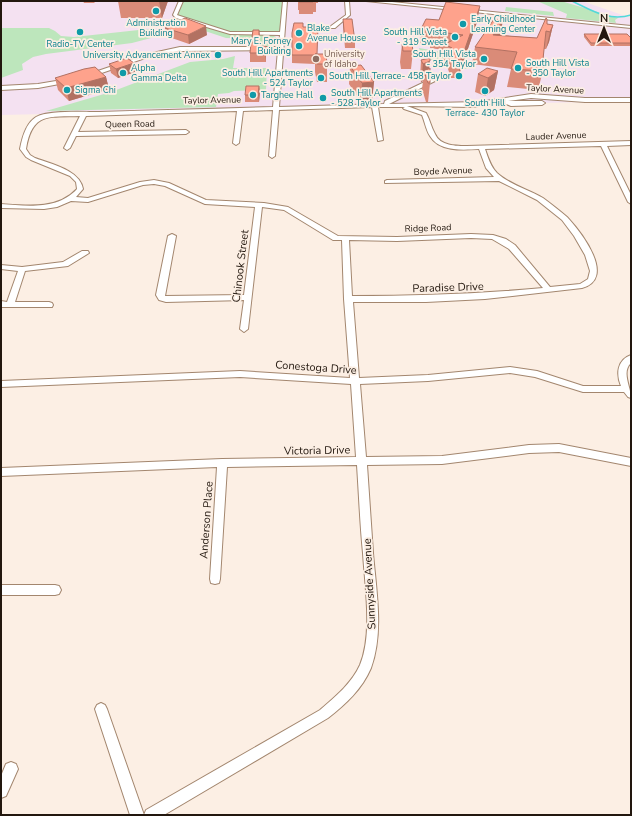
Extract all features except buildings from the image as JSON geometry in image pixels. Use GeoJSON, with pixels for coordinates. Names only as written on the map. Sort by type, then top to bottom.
{"type":"FeatureCollection","features":[{"type":"Feature","properties":{"kind":"street"},"geometry":{"type":"LineString","coordinates":[[181,1],[175,15],[178,17],[220,30],[241,34],[282,33]]}},
{"type":"Feature","properties":{"kind":"street"},"geometry":{"type":"LineString","coordinates":[[272,156],[285,1]]}},
{"type":"Feature","properties":{"kind":"street"},"geometry":{"type":"LineString","coordinates":[[333,27],[348,15],[347,1]]}},
{"type":"Feature","properties":{"kind":"street"},"geometry":{"type":"LineString","coordinates":[[368,1],[631,28]]}},
{"type":"Feature","properties":{"kind":"street"},"geometry":{"type":"LineString","coordinates":[[424,6],[427,4],[426,1]]}},
{"type":"Feature","properties":{"kind":"street"},"geometry":{"type":"LineString","coordinates":[[496,14],[560,21]]}},
{"type":"Feature","properties":{"kind":"street"},"geometry":{"type":"LineString","coordinates":[[1,88],[38,86],[79,78],[150,55],[174,50],[194,48],[281,48]]}},
{"type":"Feature","properties":{"kind":"street"},"geometry":{"type":"LineString","coordinates":[[386,105],[387,102],[433,80]]}},
{"type":"Feature","properties":{"kind":"street","name":"Taylor Avenue"},"geometry":{"type":"LineString","coordinates":[[386,105],[401,107],[464,106],[530,96],[552,96],[585,100],[631,100]]}},
{"type":"Feature","properties":{"kind":"street"},"geometry":{"type":"LineString","coordinates":[[500,101],[511,104],[542,104]]}},
{"type":"Feature","properties":{"kind":"street","name":"Taylor Avenue"},"geometry":{"type":"LineString","coordinates":[[415,104],[428,107]]}},
{"type":"Feature","properties":{"kind":"street","name":"Taylor Avenue"},"geometry":{"type":"LineString","coordinates":[[72,199],[80,189],[79,182],[76,178],[28,156],[23,149],[32,124],[39,118],[57,114],[84,113],[415,104],[479,104]]}},
{"type":"Feature","properties":{"kind":"street"},"geometry":{"type":"LineString","coordinates":[[375,106],[380,140]]}},
{"type":"Feature","properties":{"kind":"street","name":"Lauder Avenue"},"geometry":{"type":"LineString","coordinates":[[401,107],[414,109],[424,114],[433,138],[443,144],[459,148],[631,143]]}},
{"type":"Feature","properties":{"kind":"street","name":"Lauder Avenue"},"geometry":{"type":"LineString","coordinates":[[428,107],[438,137],[444,142],[454,145],[481,147]]}},
{"type":"Feature","properties":{"kind":"street"},"geometry":{"type":"LineString","coordinates":[[236,143],[240,109]]}},
{"type":"Feature","properties":{"kind":"street"},"geometry":{"type":"LineString","coordinates":[[67,148],[84,113]]}},
{"type":"Feature","properties":{"kind":"street","name":"Queen Road"},"geometry":{"type":"LineString","coordinates":[[74,134],[186,132]]}},
{"type":"Feature","properties":{"kind":"street"},"geometry":{"type":"LineString","coordinates":[[603,144],[631,202]]}},
{"type":"Feature","properties":{"kind":"street"},"geometry":{"type":"LineString","coordinates":[[481,147],[486,164],[500,179],[555,208],[574,229],[592,262],[594,278],[588,283],[582,286],[549,290]]}},
{"type":"Feature","properties":{"kind":"street","name":"Boyde Avenue"},"geometry":{"type":"LineString","coordinates":[[387,182],[500,179]]}},
{"type":"Feature","properties":{"kind":"street","name":"Ridge Road"},"geometry":{"type":"LineString","coordinates":[[1,206],[46,206],[60,204],[72,199],[88,200],[142,183],[154,182],[167,184],[206,202],[286,208],[331,236],[345,238],[397,239],[471,236],[493,237],[512,247],[549,290]]}},
{"type":"Feature","properties":{"kind":"street","name":"Chinook Street"},"geometry":{"type":"LineString","coordinates":[[244,329],[259,205]]}},
{"type":"Feature","properties":{"kind":"street"},"geometry":{"type":"LineString","coordinates":[[172,236],[160,295],[162,298],[248,297]]}},
{"type":"Feature","properties":{"kind":"street","name":"Sunnyside Avenue"},"geometry":{"type":"LineString","coordinates":[[151,815],[324,714],[343,699],[358,681],[368,658],[372,629],[362,461],[354,381],[345,238]]}},
{"type":"Feature","properties":{"kind":"street"},"geometry":{"type":"LineString","coordinates":[[1,267],[22,269],[65,264],[85,253]]}},
{"type":"Feature","properties":{"kind":"street"},"geometry":{"type":"LineString","coordinates":[[10,304],[22,269]]}},
{"type":"Feature","properties":{"kind":"street","name":"Paradise Drive"},"geometry":{"type":"LineString","coordinates":[[348,300],[433,299],[549,290]]}},
{"type":"Feature","properties":{"kind":"street"},"geometry":{"type":"LineString","coordinates":[[1,304],[49,305]]}},
{"type":"Feature","properties":{"kind":"street"},"geometry":{"type":"LineString","coordinates":[[628,392],[623,376],[624,365],[631,358]]}},
{"type":"Feature","properties":{"kind":"street","name":"Conestoga Drive"},"geometry":{"type":"LineString","coordinates":[[1,384],[240,374],[354,381],[415,379],[510,370],[528,371],[544,375],[577,388],[597,391],[628,392]]}},
{"type":"Feature","properties":{"kind":"street","name":"Victoria Drive"},"geometry":{"type":"LineString","coordinates":[[1,472],[222,463],[442,460],[529,449],[559,448],[631,462]]}},
{"type":"Feature","properties":{"kind":"street","name":"Anderson Place"},"geometry":{"type":"LineString","coordinates":[[215,579],[222,463]]}},
{"type":"Feature","properties":{"kind":"street"},"geometry":{"type":"LineString","coordinates":[[1,590],[55,590]]}},
{"type":"Feature","properties":{"kind":"street"},"geometry":{"type":"LineString","coordinates":[[101,709],[137,815]]}},
{"type":"Feature","properties":{"kind":"street"},"geometry":{"type":"LineString","coordinates":[[1,791],[11,769]]}},
{"type":"Feature","properties":{"kind":"shaded area","name":"University of Idaho"},"geometry":{"type":"Polygon","coordinates":[[[1,1],[582,1],[631,18],[631,101],[1,115],[1,1]]]}},
{"type":"Feature","properties":{"kind":"green space"},"geometry":{"type":"Polygon","coordinates":[[[181,1],[285,1],[282,33],[230,33],[175,15],[181,1]]]}},
{"type":"Feature","properties":{"kind":"green space"},"geometry":{"type":"Polygon","coordinates":[[[537,1],[561,1],[618,18],[615,20],[616,23],[566,18],[567,14],[537,1]]]}},
{"type":"Feature","properties":{"kind":"green space"},"geometry":{"type":"Polygon","coordinates":[[[506,7],[553,12],[554,16],[505,11],[506,7]]]}},
{"type":"Feature","properties":{"kind":"green space"},"geometry":{"type":"Polygon","coordinates":[[[178,18],[234,34],[272,35],[276,37],[275,44],[271,46],[255,46],[260,39],[226,38],[172,20],[178,18]]]}},
{"type":"Feature","properties":{"kind":"green space"},"geometry":{"type":"Polygon","coordinates":[[[1,28],[49,28],[61,36],[74,37],[148,29],[162,32],[151,38],[132,43],[33,57],[22,64],[23,70],[1,78],[1,28]]]}},
{"type":"Feature","properties":{"kind":"green space"},"geometry":{"type":"Polygon","coordinates":[[[419,48],[464,56],[461,61],[471,68],[465,69],[462,65],[447,58],[439,62],[422,57],[419,48]]]}},
{"type":"Feature","properties":{"kind":"green space"},"geometry":{"type":"Polygon","coordinates":[[[235,56],[233,68],[267,68],[266,90],[234,91],[218,94],[216,107],[46,111],[111,92],[190,62],[223,59],[235,56]]]}},
{"type":"Feature","properties":{"kind":"waterway"},"geometry":{"type":"LineString","coordinates":[[572,1],[600,14],[608,16],[623,17],[631,15]]}},
{"type":"Feature","properties":{"kind":"place","name":"Administration Building"},"geometry":{"type":"Point","coordinates":[156,11]}},
{"type":"Feature","properties":{"kind":"place","name":"Early Childhood Learning Center"},"geometry":{"type":"Point","coordinates":[463,24]}},
{"type":"Feature","properties":{"kind":"place","name":"Radio-TV Center"},"geometry":{"type":"Point","coordinates":[80,32]}},
{"type":"Feature","properties":{"kind":"place","name":"Blake Avenue House"},"geometry":{"type":"Point","coordinates":[299,33]}},
{"type":"Feature","properties":{"kind":"place","name":"South Hill Vista - 319 Sweet"},"geometry":{"type":"Point","coordinates":[455,37]}},
{"type":"Feature","properties":{"kind":"place","name":"Mary E. Forney Building"},"geometry":{"type":"Point","coordinates":[299,46]}},
{"type":"Feature","properties":{"kind":"place","name":"University Advancement Annex"},"geometry":{"type":"Point","coordinates":[218,55]}},
{"type":"Feature","properties":{"kind":"place","name":"University of Idaho"},"geometry":{"type":"Point","coordinates":[316,59]}},
{"type":"Feature","properties":{"kind":"place","name":"South Hill Vista - 354 Taylor"},"geometry":{"type":"Point","coordinates":[484,59]}},
{"type":"Feature","properties":{"kind":"place","name":"South Hill Vista - 350 Taylor"},"geometry":{"type":"Point","coordinates":[518,68]}},
{"type":"Feature","properties":{"kind":"place","name":"Alpha Gamma Delta"},"geometry":{"type":"Point","coordinates":[123,73]}},
{"type":"Feature","properties":{"kind":"place","name":"South Hill Terrace- 458 Taylor"},"geometry":{"type":"Point","coordinates":[459,76]}},
{"type":"Feature","properties":{"kind":"place","name":"South Hill Apartments - 524 Taylor"},"geometry":{"type":"Point","coordinates":[321,78]}},
{"type":"Feature","properties":{"kind":"place","name":"Sigma Chi"},"geometry":{"type":"Point","coordinates":[67,90]}},
{"type":"Feature","properties":{"kind":"place","name":"South Hill Terrace- 430 Taylor"},"geometry":{"type":"Point","coordinates":[485,91]}},
{"type":"Feature","properties":{"kind":"place","name":"Targhee Hall"},"geometry":{"type":"Point","coordinates":[253,95]}},
{"type":"Feature","properties":{"kind":"place","name":"South Hill Apartments - 528 Taylor"},"geometry":{"type":"Point","coordinates":[323,98]}}]}
